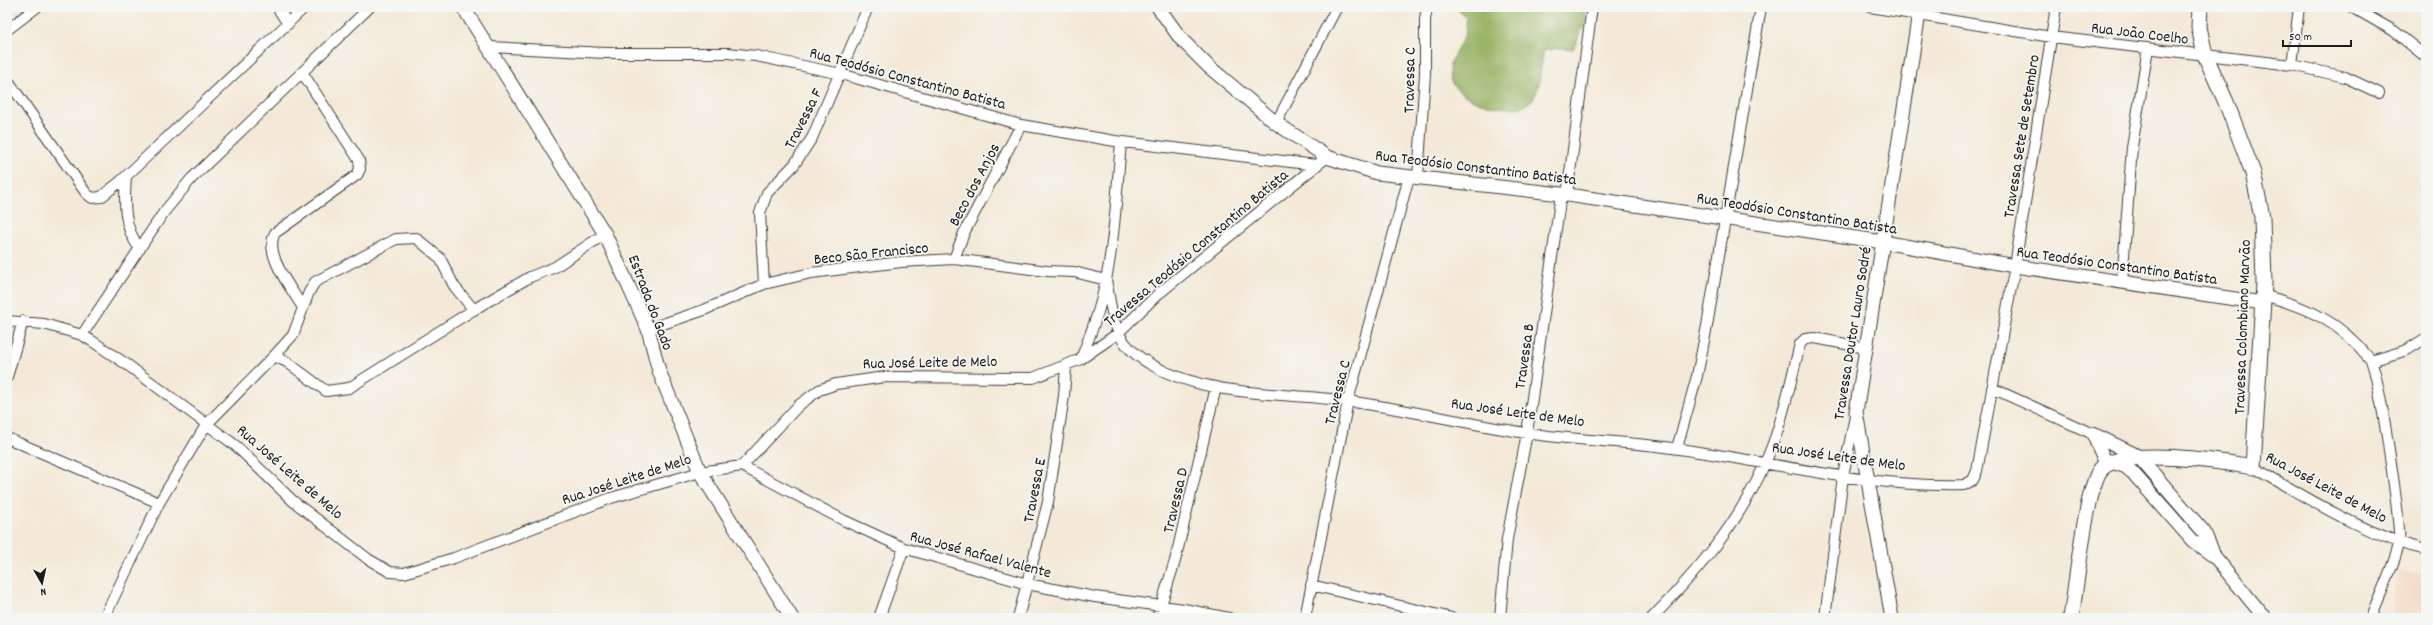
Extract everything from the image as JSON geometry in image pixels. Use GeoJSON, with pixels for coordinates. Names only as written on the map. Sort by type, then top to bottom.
{"type":"FeatureCollection","features":[{"type":"Feature","properties":{"kind":"main road","name":"Travessa Colombiano Marvão"},"geometry":{"type":"LineString","coordinates":[[2200,7],[2199,27],[2205,55],[2226,102],[2253,173],[2259,198],[2264,253],[2263,299],[2253,467]]}},
{"type":"Feature","properties":{"kind":"main road","name":"Rua José Leite de Melo"},"geometry":{"type":"LineString","coordinates":[[2138,456],[2195,459],[2253,467]]}},
{"type":"Feature","properties":{"kind":"main road"},"geometry":{"type":"LineString","coordinates":[[2071,618],[2091,496],[2100,469],[2109,462],[2138,456]]}},
{"type":"Feature","properties":{"kind":"street"},"geometry":{"type":"LineString","coordinates":[[7,30],[37,7]]}},
{"type":"Feature","properties":{"kind":"street"},"geometry":{"type":"LineString","coordinates":[[277,7],[288,24]]}},
{"type":"Feature","properties":{"kind":"street"},"geometry":{"type":"LineString","coordinates":[[7,79],[89,197],[102,197],[126,177],[305,7]]}},
{"type":"Feature","properties":{"kind":"street"},"geometry":{"type":"LineString","coordinates":[[7,321],[23,321],[82,335],[164,212],[191,179],[370,7]]}},
{"type":"Feature","properties":{"kind":"street","name":"Estrada do Gado"},"geometry":{"type":"LineString","coordinates":[[463,7],[490,47],[605,234],[648,329],[659,371],[700,472],[792,618]]}},
{"type":"Feature","properties":{"kind":"street","name":"Travessa F"},"geometry":{"type":"LineString","coordinates":[[764,284],[760,213],[762,203],[767,193],[794,165],[812,138],[841,74],[868,7]]}},
{"type":"Feature","properties":{"kind":"street","name":"Rua Teodósio Constantino Batista"},"geometry":{"type":"LineString","coordinates":[[1158,7],[1181,39],[1208,66],[1276,123],[1326,157],[1377,173],[1564,194],[1883,242],[2015,266],[2122,283],[2263,299],[2310,310],[2328,321],[2371,361]]}},
{"type":"Feature","properties":{"kind":"street"},"geometry":{"type":"LineString","coordinates":[[1276,123],[1337,7]]}},
{"type":"Feature","properties":{"kind":"street","name":"Travessa C"},"geometry":{"type":"LineString","coordinates":[[1305,618],[1348,401],[1413,177],[1424,81],[1424,20],[1427,7]]}},
{"type":"Feature","properties":{"kind":"street","name":"Travessa B"},"geometry":{"type":"LineString","coordinates":[[1500,618],[1507,539],[1527,433],[1592,7]]}},
{"type":"Feature","properties":{"kind":"street"},"geometry":{"type":"LineString","coordinates":[[1677,448],[1697,376],[1762,7]]}},
{"type":"Feature","properties":{"kind":"street","name":"Rua João Coelho"},"geometry":{"type":"LineString","coordinates":[[1870,7],[1919,10],[2051,37],[2292,65],[2345,77],[2379,93]]}},
{"type":"Feature","properties":{"kind":"street","name":"Travessa Sete de Setembro"},"geometry":{"type":"LineString","coordinates":[[1977,471],[2015,266],[2056,7]]}},
{"type":"Feature","properties":{"kind":"street"},"geometry":{"type":"LineString","coordinates":[[2292,65],[2299,7]]}},
{"type":"Feature","properties":{"kind":"street"},"geometry":{"type":"LineString","coordinates":[[2352,7],[2394,31],[2426,57]]}},
{"type":"Feature","properties":{"kind":"street","name":"Travessa Doutor Lauro Sodré"},"geometry":{"type":"LineString","coordinates":[[1825,618],[1843,476],[1856,412],[1919,10]]}},
{"type":"Feature","properties":{"kind":"street","name":"Rua Teodósio Constantino Batista"},"geometry":{"type":"LineString","coordinates":[[490,47],[605,53],[728,53],[756,56],[841,74],[1022,125],[1121,142],[1316,165]]}},
{"type":"Feature","properties":{"kind":"street"},"geometry":{"type":"LineString","coordinates":[[2122,283],[2132,147],[2148,48]]}},
{"type":"Feature","properties":{"kind":"street"},"geometry":{"type":"LineString","coordinates":[[302,72],[359,160],[360,167],[357,175],[275,233],[272,238],[273,257],[303,308]]}},
{"type":"Feature","properties":{"kind":"street","name":"Beco dos Anjos"},"geometry":{"type":"LineString","coordinates":[[954,258],[967,227],[1022,125]]}},
{"type":"Feature","properties":{"kind":"street"},"geometry":{"type":"LineString","coordinates":[[1081,358],[1094,326],[1106,280],[1115,210],[1121,142]]}},
{"type":"Feature","properties":{"kind":"street","name":"Travessa Teodósio Constantino Batista"},"geometry":{"type":"LineString","coordinates":[[1081,358],[1117,334],[1157,295],[1326,157]]}},
{"type":"Feature","properties":{"kind":"street"},"geometry":{"type":"LineString","coordinates":[[126,177],[126,218],[133,240],[140,249]]}},
{"type":"Feature","properties":{"kind":"street"},"geometry":{"type":"LineString","coordinates":[[274,356],[299,371],[317,386],[326,391],[338,391],[359,383],[474,310],[530,277],[555,267],[605,234]]}},
{"type":"Feature","properties":{"kind":"street"},"geometry":{"type":"LineString","coordinates":[[104,618],[159,503],[206,425],[293,335],[308,292],[316,282],[396,239],[412,237],[422,242],[440,258],[454,286],[474,310]]}},
{"type":"Feature","properties":{"kind":"street","name":"Beco São Francisco"},"geometry":{"type":"LineString","coordinates":[[648,329],[704,310],[764,284],[841,268],[954,258],[1047,271],[1074,272],[1106,280]]}},
{"type":"Feature","properties":{"kind":"street","name":"Rua José Leite de Melo"},"geometry":{"type":"LineString","coordinates":[[1106,280],[1117,334],[1129,349],[1152,366],[1169,374],[1216,387],[1348,401],[1527,433],[1677,448],[1868,479],[1964,485],[1973,480],[1977,471]]}},
{"type":"Feature","properties":{"kind":"street"},"geometry":{"type":"LineString","coordinates":[[7,377],[23,321]]}},
{"type":"Feature","properties":{"kind":"street","name":"Rua José Leite de Melo"},"geometry":{"type":"LineString","coordinates":[[82,335],[129,366],[236,446],[293,501],[343,540],[378,566],[397,572],[427,568],[612,498],[700,472],[742,466],[799,405],[819,390],[836,384],[885,377],[1033,378],[1066,366],[1081,358]]}},
{"type":"Feature","properties":{"kind":"street"},"geometry":{"type":"LineString","coordinates":[[1652,618],[1691,578],[1724,537],[1764,463],[1774,440],[1800,344],[1804,340],[1815,338],[1866,348]]}},
{"type":"Feature","properties":{"kind":"street"},"geometry":{"type":"LineString","coordinates":[[2371,618],[2399,543],[2381,399],[2371,361],[2408,350],[2426,338]]}},
{"type":"Feature","properties":{"kind":"street","name":"Travessa E"},"geometry":{"type":"LineString","coordinates":[[1018,618],[1048,502],[1064,396],[1066,366]]}},
{"type":"Feature","properties":{"kind":"street","name":"Travessa D"},"geometry":{"type":"LineString","coordinates":[[1157,618],[1175,561],[1216,387]]}},
{"type":"Feature","properties":{"kind":"street"},"geometry":{"type":"LineString","coordinates":[[1992,388],[2138,456],[2204,532],[2216,557],[2265,618]]}},
{"type":"Feature","properties":{"kind":"street"},"geometry":{"type":"LineString","coordinates":[[1856,412],[1892,618]]}},
{"type":"Feature","properties":{"kind":"street"},"geometry":{"type":"LineString","coordinates":[[2093,434],[2100,453],[2109,462],[2126,467],[2133,473],[2193,541],[2216,557]]}},
{"type":"Feature","properties":{"kind":"street"},"geometry":{"type":"LineString","coordinates":[[7,438],[159,503]]}},
{"type":"Feature","properties":{"kind":"street","name":"Rua José Rafael Valente"},"geometry":{"type":"LineString","coordinates":[[742,466],[844,520],[904,548],[1027,584],[1095,598],[1160,606],[1230,618]]}},
{"type":"Feature","properties":{"kind":"street","name":"Rua José Leite de Melo"},"geometry":{"type":"LineString","coordinates":[[2253,467],[2345,518],[2399,543],[2426,550]]}},
{"type":"Feature","properties":{"kind":"street"},"geometry":{"type":"LineString","coordinates":[[879,618],[904,548]]}},
{"type":"Feature","properties":{"kind":"street"},"geometry":{"type":"LineString","coordinates":[[1311,585],[1452,618]]}},
{"type":"Feature","properties":{"kind":"shaded area"},"geometry":{"type":"Polygon","coordinates":[[[2396,571],[2426,574],[2426,618],[2391,618],[2396,571]]]}},
{"type":"Feature","properties":{"kind":"green space"},"geometry":{"type":"Polygon","coordinates":[[[1455,7],[1580,7],[1584,8],[1586,22],[1573,49],[1559,48],[1544,51],[1540,80],[1536,94],[1532,100],[1527,104],[1518,107],[1506,108],[1480,103],[1458,90],[1452,82],[1449,73],[1451,62],[1466,32],[1466,18],[1455,7]]]}}]}
